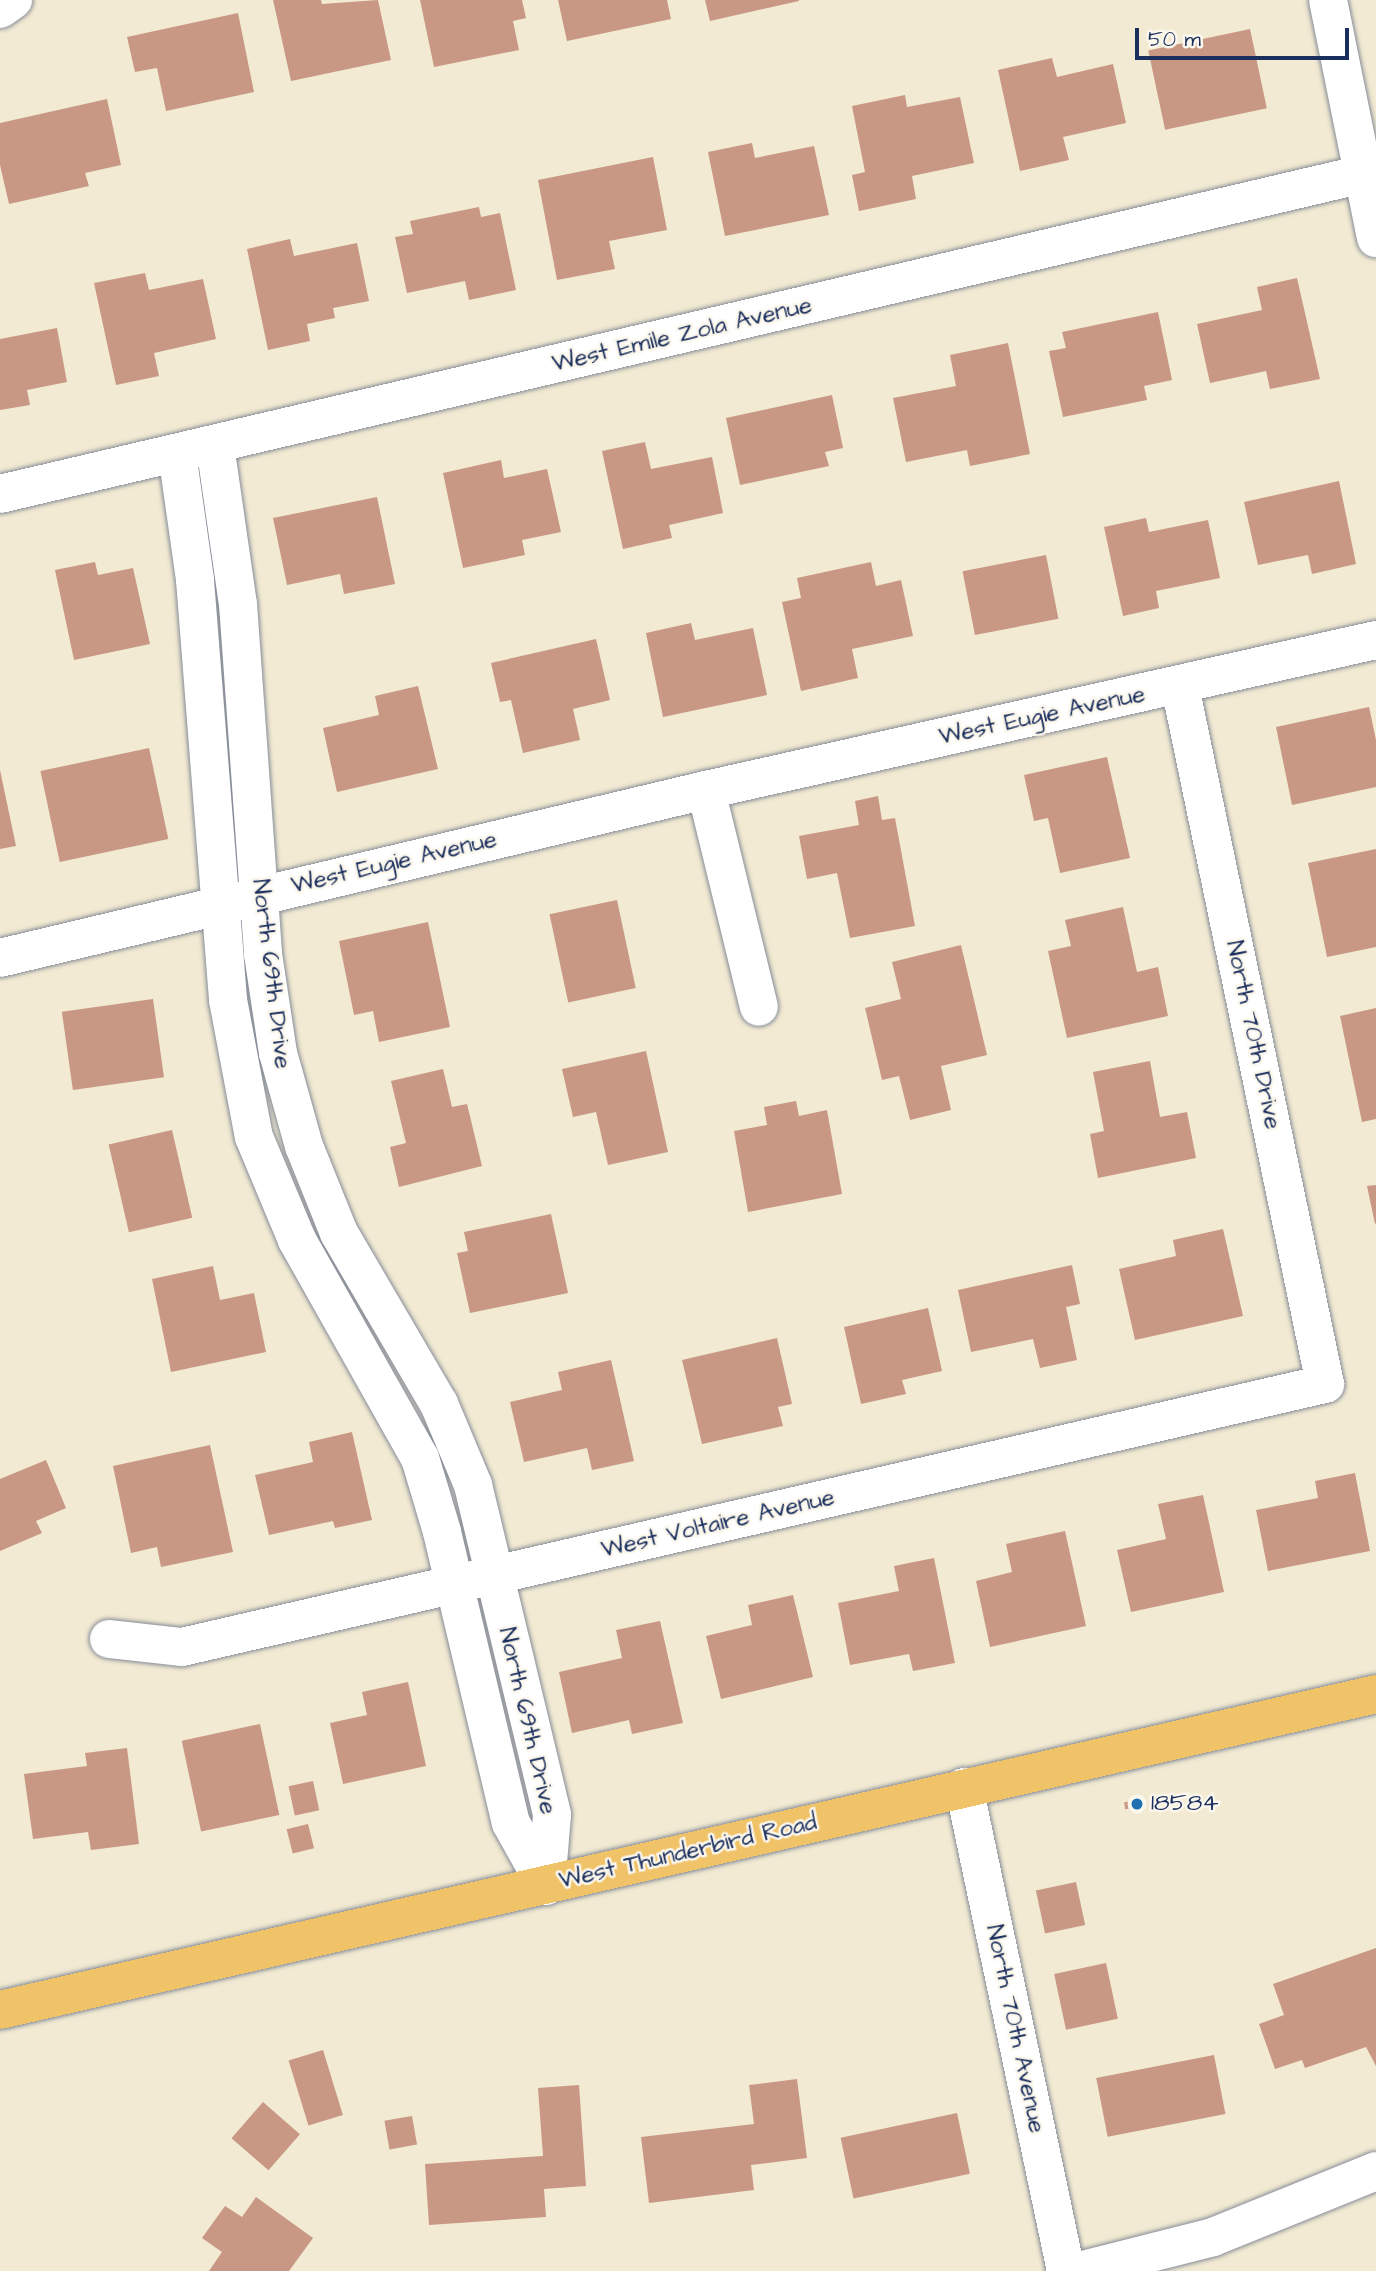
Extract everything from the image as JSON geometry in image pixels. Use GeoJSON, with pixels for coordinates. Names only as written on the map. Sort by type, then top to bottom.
{"type":"FeatureCollection","features":[{"type":"Feature","properties":{"kind":"main road","name":"West Thunderbird Road"},"geometry":{"type":"LineString","coordinates":[[0,2010],[1376,1694]]}},
{"type":"Feature","properties":{"kind":"street"},"geometry":{"type":"LineString","coordinates":[[0,9],[13,0]]}},
{"type":"Feature","properties":{"kind":"street"},"geometry":{"type":"LineString","coordinates":[[1328,0],[1376,238]]}},
{"type":"Feature","properties":{"kind":"street","name":"West Emile Zola Avenue"},"geometry":{"type":"LineString","coordinates":[[0,494],[1363,174]]}},
{"type":"Feature","properties":{"kind":"street","name":"North 69th Drive"},"geometry":{"type":"LineString","coordinates":[[215,445],[238,604],[259,895],[278,1053],[304,1146],[332,1217],[459,1444],[552,1815],[546,1886]]}},
{"type":"Feature","properties":{"kind":"street","name":"North 69th Drive"},"geometry":{"type":"LineString","coordinates":[[177,453],[195,580],[232,1035],[244,1096],[273,1189],[296,1236],[420,1458],[454,1585],[511,1823],[546,1886]]}},
{"type":"Feature","properties":{"kind":"street","name":"West Eugie Avenue"},"geometry":{"type":"LineString","coordinates":[[0,958],[706,790],[1376,640]]}},
{"type":"Feature","properties":{"kind":"street","name":"North 70th Drive"},"geometry":{"type":"LineString","coordinates":[[1180,686],[1325,1384]]}},
{"type":"Feature","properties":{"kind":"street"},"geometry":{"type":"LineString","coordinates":[[706,790],[758,1007]]}},
{"type":"Feature","properties":{"kind":"street"},"geometry":{"type":"LineString","coordinates":[[296,1236],[332,1217]]}},
{"type":"Feature","properties":{"kind":"street","name":"West Voltaire Avenue"},"geometry":{"type":"LineString","coordinates":[[110,1639],[182,1647],[1325,1384]]}},
{"type":"Feature","properties":{"kind":"street","name":"North 70th Avenue"},"geometry":{"type":"LineString","coordinates":[[964,1787],[1066,2271]]}},
{"type":"Feature","properties":{"kind":"street"},"geometry":{"type":"LineString","coordinates":[[1079,2271],[1213,2237],[1376,2171]]}},
{"type":"Feature","properties":{"kind":"building"},"geometry":{"type":"Polygon","coordinates":[[[273,0],[321,0],[322,4],[378,0],[391,60],[291,81],[273,0]]]}},
{"type":"Feature","properties":{"kind":"building"},"geometry":{"type":"Polygon","coordinates":[[[420,0],[522,0],[526,18],[513,21],[519,50],[434,67],[420,0]]]}},
{"type":"Feature","properties":{"kind":"building"},"geometry":{"type":"Polygon","coordinates":[[[558,0],[667,0],[671,19],[567,41],[558,0]]]}},
{"type":"Feature","properties":{"kind":"building"},"geometry":{"type":"Polygon","coordinates":[[[705,0],[799,0],[799,1],[710,21],[705,0]]]}},
{"type":"Feature","properties":{"kind":"building"},"geometry":{"type":"Polygon","coordinates":[[[238,13],[254,92],[166,111],[157,68],[135,72],[127,37],[238,13]]]}},
{"type":"Feature","properties":{"kind":"building"},"geometry":{"type":"Polygon","coordinates":[[[1250,29],[1267,108],[1165,130],[1148,51],[1250,29]]]}},
{"type":"Feature","properties":{"kind":"building"},"geometry":{"type":"Polygon","coordinates":[[[1052,58],[1057,77],[1113,64],[1126,123],[1063,137],[1069,160],[1020,171],[998,70],[1052,58]]]}},
{"type":"Feature","properties":{"kind":"building"},"geometry":{"type":"Polygon","coordinates":[[[905,95],[907,107],[960,97],[974,163],[912,176],[916,199],[859,211],[852,175],[865,172],[852,106],[905,95]]]}},
{"type":"Feature","properties":{"kind":"building"},"geometry":{"type":"Polygon","coordinates":[[[107,99],[121,165],[85,173],[89,186],[9,204],[0,165],[0,123],[107,99]]]}},
{"type":"Feature","properties":{"kind":"building"},"geometry":{"type":"Polygon","coordinates":[[[752,143],[755,158],[814,146],[829,215],[725,236],[708,152],[752,143]]]}},
{"type":"Feature","properties":{"kind":"building"},"geometry":{"type":"Polygon","coordinates":[[[653,157],[667,230],[609,241],[615,269],[557,280],[538,180],[653,157]]]}},
{"type":"Feature","properties":{"kind":"building"},"geometry":{"type":"Polygon","coordinates":[[[479,207],[481,217],[500,213],[516,290],[469,300],[465,281],[407,293],[395,237],[413,234],[410,221],[479,207]]]}},
{"type":"Feature","properties":{"kind":"building"},"geometry":{"type":"Polygon","coordinates":[[[290,239],[294,256],[357,243],[369,301],[333,308],[335,318],[307,324],[310,341],[268,350],[247,249],[290,239]]]}},
{"type":"Feature","properties":{"kind":"building"},"geometry":{"type":"Polygon","coordinates":[[[145,273],[149,290],[203,279],[216,339],[154,353],[159,376],[116,385],[94,283],[145,273]]]}},
{"type":"Feature","properties":{"kind":"building"},"geometry":{"type":"Polygon","coordinates":[[[1297,278],[1320,379],[1270,389],[1266,371],[1210,383],[1197,324],[1262,310],[1257,287],[1297,278]]]}},
{"type":"Feature","properties":{"kind":"building"},"geometry":{"type":"Polygon","coordinates":[[[1158,312],[1172,380],[1144,386],[1147,400],[1063,417],[1049,351],[1066,348],[1062,332],[1158,312]]]}},
{"type":"Feature","properties":{"kind":"building"},"geometry":{"type":"Polygon","coordinates":[[[57,328],[67,382],[27,390],[30,405],[0,410],[0,339],[57,328]]]}},
{"type":"Feature","properties":{"kind":"building"},"geometry":{"type":"Polygon","coordinates":[[[1008,343],[1030,454],[970,466],[967,450],[906,462],[893,398],[956,386],[950,355],[1008,343]]]}},
{"type":"Feature","properties":{"kind":"building"},"geometry":{"type":"Polygon","coordinates":[[[832,395],[843,448],[825,452],[829,466],[740,485],[726,418],[832,395]]]}},
{"type":"Feature","properties":{"kind":"building"},"geometry":{"type":"Polygon","coordinates":[[[645,442],[651,469],[712,457],[723,513],[669,525],[672,538],[623,549],[602,451],[645,442]]]}},
{"type":"Feature","properties":{"kind":"building"},"geometry":{"type":"Polygon","coordinates":[[[501,460],[504,478],[547,469],[561,532],[522,540],[525,555],[463,568],[443,473],[501,460]]]}},
{"type":"Feature","properties":{"kind":"building"},"geometry":{"type":"Polygon","coordinates":[[[1339,481],[1356,564],[1312,574],[1308,555],[1258,565],[1244,502],[1339,481]]]}},
{"type":"Feature","properties":{"kind":"building"},"geometry":{"type":"Polygon","coordinates":[[[377,497],[395,584],[344,594],[340,574],[287,585],[273,518],[377,497]]]}},
{"type":"Feature","properties":{"kind":"building"},"geometry":{"type":"Polygon","coordinates":[[[1146,518],[1149,532],[1208,520],[1220,578],[1156,591],[1159,608],[1123,616],[1104,527],[1146,518]]]}},
{"type":"Feature","properties":{"kind":"building"},"geometry":{"type":"Polygon","coordinates":[[[1046,555],[1058,619],[975,635],[963,571],[1046,555]]]}},
{"type":"Feature","properties":{"kind":"building"},"geometry":{"type":"Polygon","coordinates":[[[95,562],[98,575],[133,568],[150,644],[74,660],[55,570],[95,562]]]}},
{"type":"Feature","properties":{"kind":"building"},"geometry":{"type":"Polygon","coordinates":[[[871,562],[876,586],[901,580],[913,636],[852,649],[858,678],[801,691],[782,602],[801,598],[797,578],[871,562]]]}},
{"type":"Feature","properties":{"kind":"building"},"geometry":{"type":"Polygon","coordinates":[[[691,623],[695,640],[753,628],[767,695],[663,717],[646,633],[691,623]]]}},
{"type":"Feature","properties":{"kind":"building"},"geometry":{"type":"Polygon","coordinates":[[[596,639],[610,700],[573,709],[580,740],[523,753],[511,700],[500,702],[491,663],[596,639]]]}},
{"type":"Feature","properties":{"kind":"building"},"geometry":{"type":"Polygon","coordinates":[[[418,686],[438,769],[337,792],[323,728],[379,715],[375,696],[418,686]]]}},
{"type":"Feature","properties":{"kind":"building"},"geometry":{"type":"Polygon","coordinates":[[[1369,707],[1376,740],[1376,787],[1292,805],[1276,727],[1369,707]]]}},
{"type":"Feature","properties":{"kind":"building"},"geometry":{"type":"Polygon","coordinates":[[[149,748],[168,839],[60,862],[40,771],[149,748]]]}},
{"type":"Feature","properties":{"kind":"building"},"geometry":{"type":"Polygon","coordinates":[[[1107,757],[1130,858],[1060,873],[1048,818],[1034,821],[1024,775],[1107,757]]]}},
{"type":"Feature","properties":{"kind":"building"},"geometry":{"type":"Polygon","coordinates":[[[0,770],[16,846],[0,849],[0,770]]]}},
{"type":"Feature","properties":{"kind":"building"},"geometry":{"type":"Polygon","coordinates":[[[878,796],[882,820],[895,818],[915,926],[850,938],[837,873],[807,879],[799,836],[859,825],[855,801],[878,796]]]}},
{"type":"Feature","properties":{"kind":"building"},"geometry":{"type":"Polygon","coordinates":[[[1376,849],[1376,947],[1327,957],[1308,863],[1376,849]]]}},
{"type":"Feature","properties":{"kind":"building"},"geometry":{"type":"Polygon","coordinates":[[[617,900],[636,988],[568,1002],[550,914],[617,900]]]}},
{"type":"Feature","properties":{"kind":"building"},"geometry":{"type":"Polygon","coordinates":[[[1123,907],[1137,972],[1158,967],[1168,1016],[1067,1038],[1048,951],[1071,946],[1065,920],[1123,907]]]}},
{"type":"Feature","properties":{"kind":"building"},"geometry":{"type":"Polygon","coordinates":[[[428,922],[450,1027],[379,1042],[373,1011],[354,1015],[339,941],[428,922]]]}},
{"type":"Feature","properties":{"kind":"building"},"geometry":{"type":"Polygon","coordinates":[[[961,945],[987,1055],[941,1066],[951,1110],[910,1120],[899,1076],[882,1080],[865,1008],[901,999],[892,962],[961,945]]]}},
{"type":"Feature","properties":{"kind":"building"},"geometry":{"type":"Polygon","coordinates":[[[153,999],[164,1077],[73,1090],[62,1012],[153,999]]]}},
{"type":"Feature","properties":{"kind":"building"},"geometry":{"type":"Polygon","coordinates":[[[1376,1008],[1376,1119],[1362,1122],[1340,1016],[1376,1008]]]}},
{"type":"Feature","properties":{"kind":"building"},"geometry":{"type":"Polygon","coordinates":[[[646,1051],[668,1152],[608,1165],[596,1112],[573,1117],[562,1069],[646,1051]]]}},
{"type":"Feature","properties":{"kind":"building"},"geometry":{"type":"Polygon","coordinates":[[[1150,1061],[1160,1117],[1187,1112],[1196,1158],[1098,1178],[1090,1134],[1104,1131],[1093,1072],[1150,1061]]]}},
{"type":"Feature","properties":{"kind":"building"},"geometry":{"type":"Polygon","coordinates":[[[443,1069],[452,1107],[467,1104],[482,1166],[399,1187],[390,1147],[406,1143],[391,1081],[443,1069]]]}},
{"type":"Feature","properties":{"kind":"building"},"geometry":{"type":"Polygon","coordinates":[[[796,1101],[799,1116],[827,1110],[842,1194],[748,1212],[734,1131],[767,1125],[764,1107],[796,1101]]]}},
{"type":"Feature","properties":{"kind":"building"},"geometry":{"type":"Polygon","coordinates":[[[172,1130],[192,1218],[129,1232],[109,1145],[172,1130]]]}},
{"type":"Feature","properties":{"kind":"building"},"geometry":{"type":"Polygon","coordinates":[[[1376,1185],[1376,1223],[1375,1224],[1367,1186],[1376,1185]]]}},
{"type":"Feature","properties":{"kind":"building"},"geometry":{"type":"Polygon","coordinates":[[[551,1214],[568,1293],[470,1313],[457,1253],[468,1251],[464,1232],[551,1214]]]}},
{"type":"Feature","properties":{"kind":"building"},"geometry":{"type":"Polygon","coordinates":[[[1223,1229],[1243,1316],[1135,1340],[1119,1269],[1176,1256],[1173,1240],[1223,1229]]]}},
{"type":"Feature","properties":{"kind":"building"},"geometry":{"type":"Polygon","coordinates":[[[1072,1265],[1080,1304],[1066,1307],[1077,1360],[1040,1368],[1033,1339],[971,1352],[958,1290],[1072,1265]]]}},
{"type":"Feature","properties":{"kind":"building"},"geometry":{"type":"Polygon","coordinates":[[[213,1266],[220,1300],[254,1293],[266,1352],[171,1372],[152,1279],[213,1266]]]}},
{"type":"Feature","properties":{"kind":"building"},"geometry":{"type":"Polygon","coordinates":[[[928,1308],[942,1371],[902,1380],[906,1394],[861,1404],[844,1327],[928,1308]]]}},
{"type":"Feature","properties":{"kind":"building"},"geometry":{"type":"Polygon","coordinates":[[[777,1338],[792,1404],[778,1407],[783,1426],[702,1444],[682,1360],[777,1338]]]}},
{"type":"Feature","properties":{"kind":"building"},"geometry":{"type":"Polygon","coordinates":[[[611,1360],[634,1461],[592,1470],[587,1448],[524,1462],[510,1402],[562,1390],[558,1372],[611,1360]]]}},
{"type":"Feature","properties":{"kind":"building"},"geometry":{"type":"Polygon","coordinates":[[[352,1432],[372,1520],[335,1528],[333,1521],[269,1535],[255,1475],[313,1462],[309,1442],[352,1432]]]}},
{"type":"Feature","properties":{"kind":"building"},"geometry":{"type":"Polygon","coordinates":[[[210,1445],[233,1552],[161,1567],[157,1547],[131,1553],[113,1466],[210,1445]]]}},
{"type":"Feature","properties":{"kind":"building"},"geometry":{"type":"Polygon","coordinates":[[[46,1460],[66,1508],[36,1521],[42,1533],[0,1551],[0,1479],[46,1460]]]}},
{"type":"Feature","properties":{"kind":"building"},"geometry":{"type":"Polygon","coordinates":[[[1355,1473],[1370,1551],[1268,1571],[1256,1510],[1318,1498],[1315,1481],[1355,1473]]]}},
{"type":"Feature","properties":{"kind":"building"},"geometry":{"type":"Polygon","coordinates":[[[1203,1495],[1224,1592],[1131,1612],[1117,1550],[1166,1539],[1158,1504],[1203,1495]]]}},
{"type":"Feature","properties":{"kind":"building"},"geometry":{"type":"Polygon","coordinates":[[[1065,1531],[1086,1626],[990,1647],[976,1581],[1012,1572],[1006,1544],[1065,1531]]]}},
{"type":"Feature","properties":{"kind":"building"},"geometry":{"type":"Polygon","coordinates":[[[934,1558],[955,1663],[913,1671],[909,1654],[850,1665],[838,1603],[899,1591],[894,1566],[934,1558]]]}},
{"type":"Feature","properties":{"kind":"building"},"geometry":{"type":"Polygon","coordinates":[[[793,1595],[813,1677],[721,1699],[706,1636],[752,1625],[748,1605],[793,1595]]]}},
{"type":"Feature","properties":{"kind":"building"},"geometry":{"type":"Polygon","coordinates":[[[660,1621],[683,1723],[632,1734],[629,1720],[572,1733],[559,1672],[622,1658],[616,1630],[660,1621]]]}},
{"type":"Feature","properties":{"kind":"building"},"geometry":{"type":"Polygon","coordinates":[[[408,1682],[426,1766],[343,1784],[330,1723],[367,1715],[362,1692],[408,1682]]]}},
{"type":"Feature","properties":{"kind":"building"},"geometry":{"type":"Polygon","coordinates":[[[260,1724],[279,1815],[201,1832],[182,1741],[260,1724]]]}},
{"type":"Feature","properties":{"kind":"building"},"geometry":{"type":"Polygon","coordinates":[[[127,1748],[139,1844],[91,1850],[88,1832],[33,1839],[24,1774],[87,1766],[85,1753],[127,1748]]]}},
{"type":"Feature","properties":{"kind":"building"},"geometry":{"type":"Polygon","coordinates":[[[313,1781],[319,1810],[295,1816],[289,1786],[313,1781]]]}},
{"type":"Feature","properties":{"kind":"building"},"geometry":{"type":"Polygon","coordinates":[[[1140,1800],[1141,1807],[1125,1809],[1124,1802],[1140,1800]]]}},
{"type":"Feature","properties":{"kind":"building"},"geometry":{"type":"Polygon","coordinates":[[[308,1824],[314,1848],[293,1854],[287,1829],[308,1824]]]}},
{"type":"Feature","properties":{"kind":"building"},"geometry":{"type":"Polygon","coordinates":[[[1076,1882],[1085,1925],[1045,1934],[1036,1891],[1076,1882]]]}},
{"type":"Feature","properties":{"kind":"building"},"geometry":{"type":"Polygon","coordinates":[[[1376,1948],[1376,2066],[1366,2047],[1305,2068],[1302,2060],[1275,2069],[1259,2024],[1284,2015],[1273,1984],[1376,1948]]]}},
{"type":"Feature","properties":{"kind":"building"},"geometry":{"type":"Polygon","coordinates":[[[1106,1963],[1118,2019],[1066,2030],[1054,1974],[1106,1963]]]}},
{"type":"Feature","properties":{"kind":"building"},"geometry":{"type":"Polygon","coordinates":[[[323,2050],[343,2115],[308,2126],[289,2061],[323,2050]]]}},
{"type":"Feature","properties":{"kind":"building"},"geometry":{"type":"Polygon","coordinates":[[[1214,2055],[1225,2114],[1108,2137],[1096,2078],[1214,2055]]]}},
{"type":"Feature","properties":{"kind":"building"},"geometry":{"type":"Polygon","coordinates":[[[797,2079],[807,2158],[751,2165],[754,2190],[649,2203],[641,2137],[754,2124],[749,2085],[797,2079]]]}},
{"type":"Feature","properties":{"kind":"building"},"geometry":{"type":"Polygon","coordinates":[[[579,2085],[586,2186],[544,2189],[546,2217],[429,2225],[425,2164],[543,2156],[538,2088],[579,2085]]]}},
{"type":"Feature","properties":{"kind":"building"},"geometry":{"type":"Polygon","coordinates":[[[263,2102],[300,2134],[268,2170],[232,2138],[263,2102]]]}},
{"type":"Feature","properties":{"kind":"building"},"geometry":{"type":"Polygon","coordinates":[[[957,2113],[970,2174],[853,2198],[841,2138],[957,2113]]]}},
{"type":"Feature","properties":{"kind":"building"},"geometry":{"type":"Polygon","coordinates":[[[412,2116],[417,2145],[389,2149],[384,2121],[412,2116]]]}},
{"type":"Feature","properties":{"kind":"building"},"geometry":{"type":"Polygon","coordinates":[[[256,2197],[313,2238],[289,2271],[209,2271],[222,2252],[202,2238],[225,2206],[242,2217],[256,2197]]]}},
{"type":"Feature","properties":{"kind":"place","name":"18584"},"geometry":{"type":"Point","coordinates":[1137,1804]}}]}
